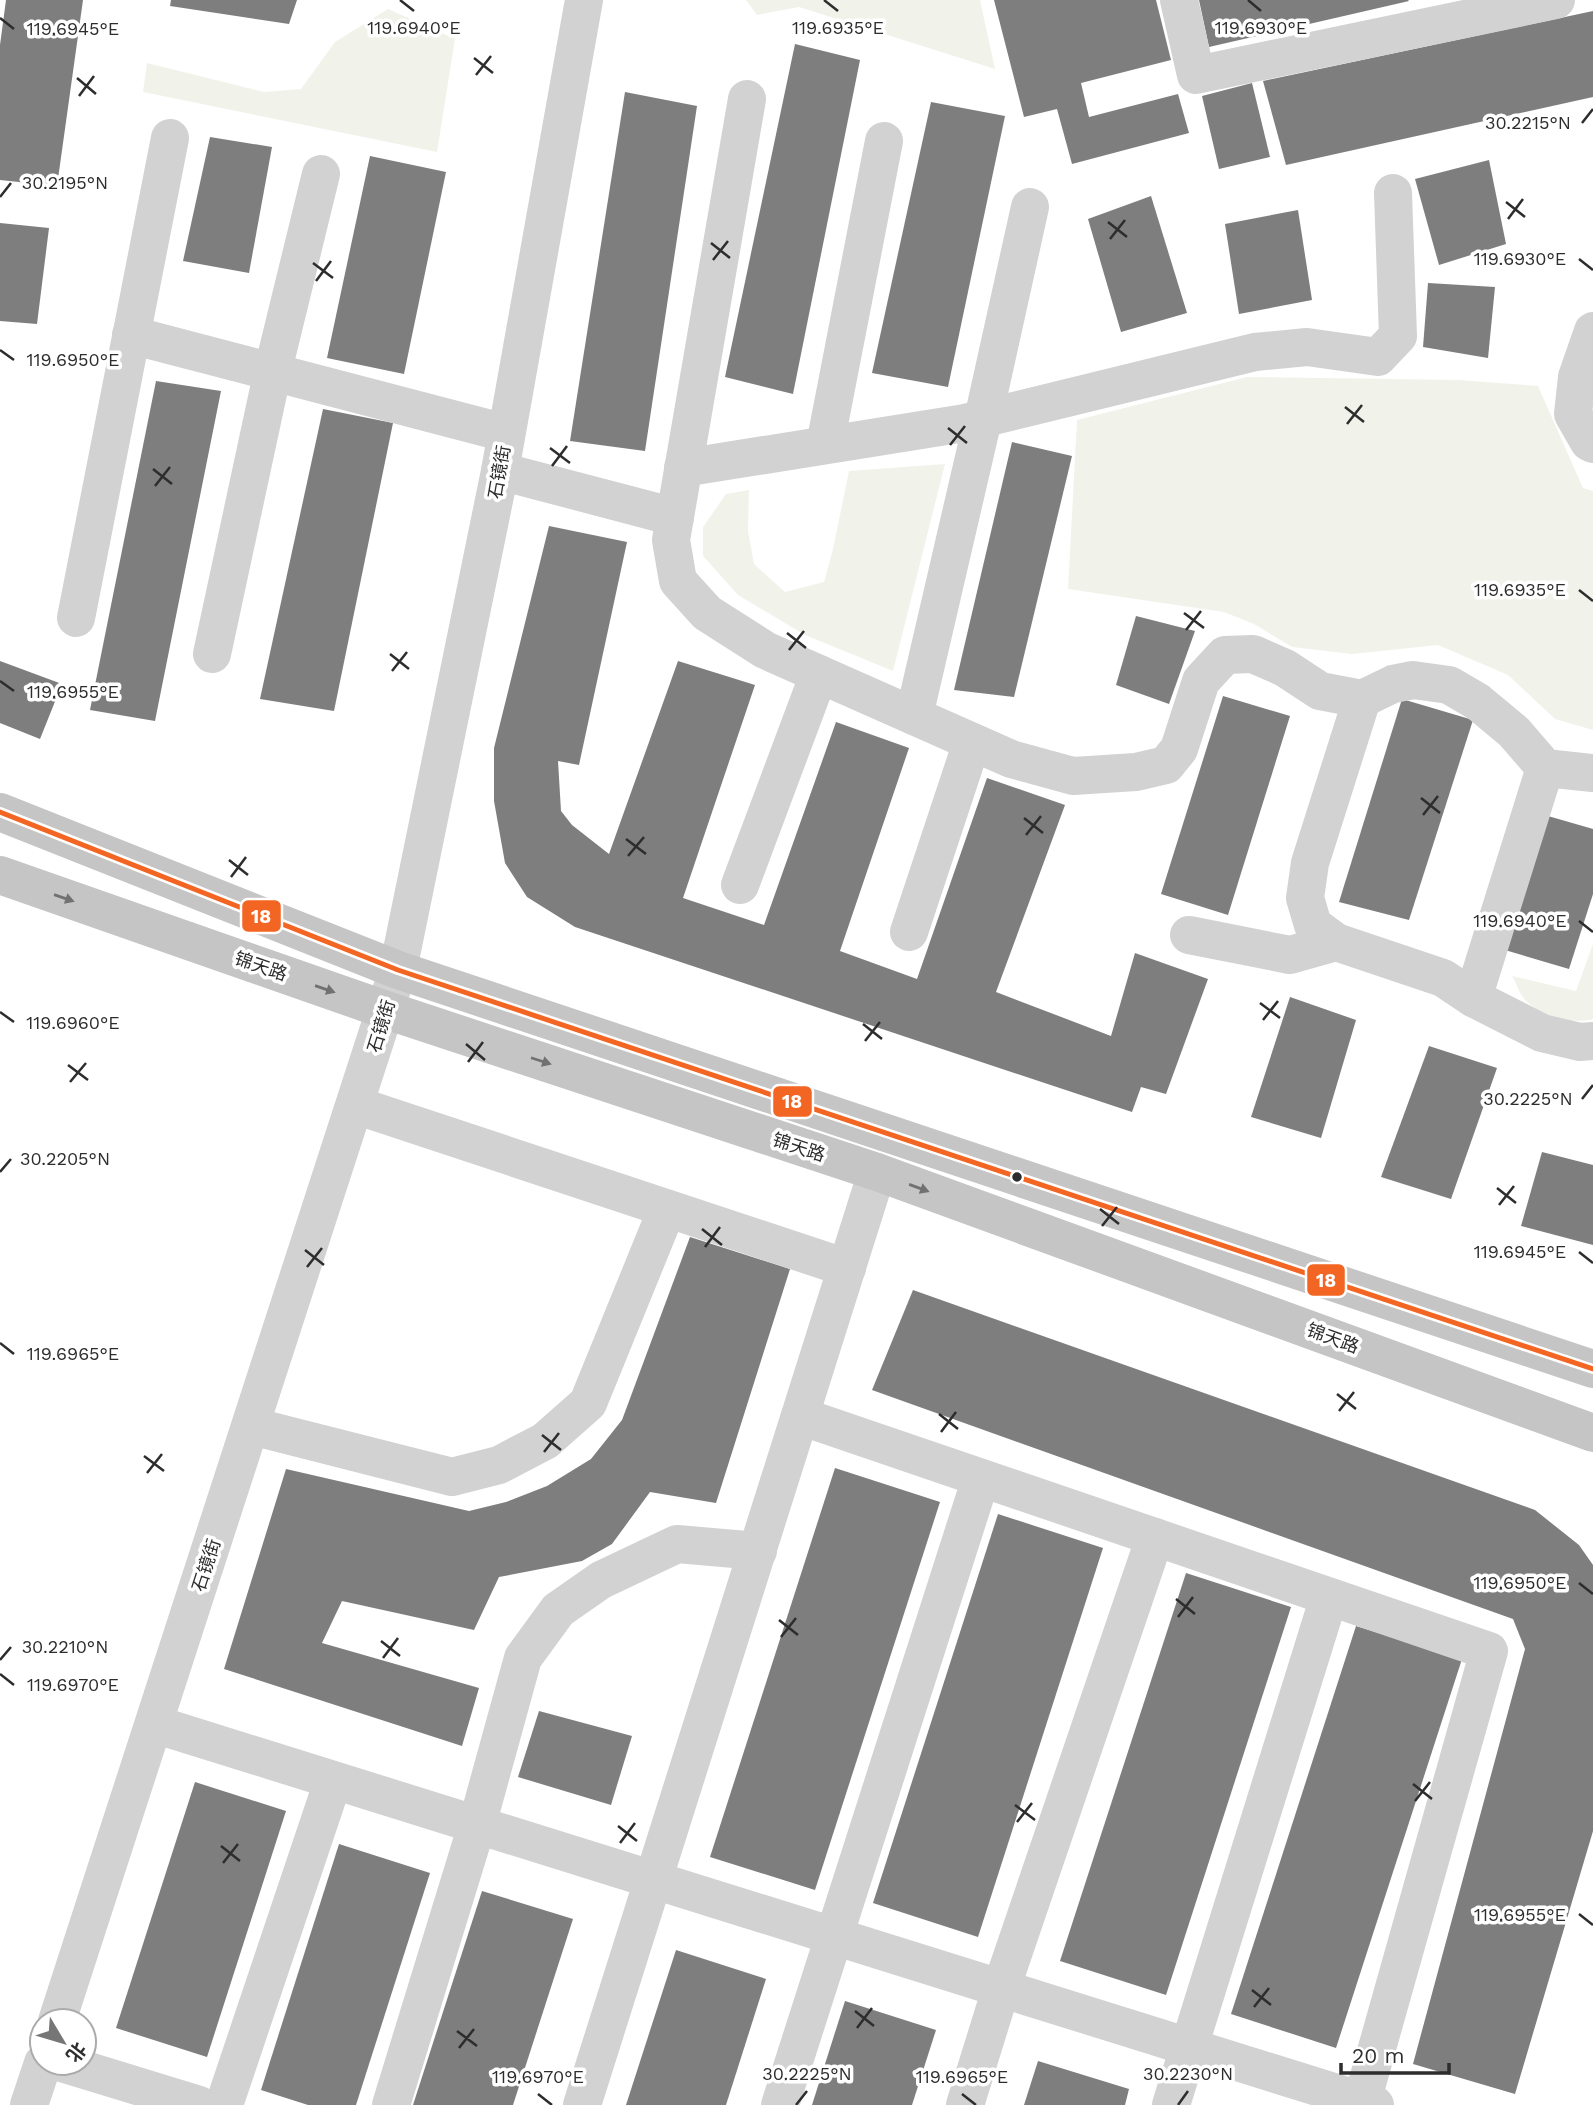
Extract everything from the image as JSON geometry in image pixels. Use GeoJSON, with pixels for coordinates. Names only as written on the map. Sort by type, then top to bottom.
{"type":"FeatureCollection","features":[{"type":"Feature","properties":{"kind":"main road"},"geometry":{"type":"LineString","coordinates":[[0,812],[398,970],[1593,1369]]}},
{"type":"Feature","properties":{"kind":"main road","name":"锦天路"},"geometry":{"type":"LineString","coordinates":[[0,875],[386,1010],[877,1172],[1593,1433]]}},
{"type":"Feature","properties":{"kind":"street","name":"石镜街"},"geometry":{"type":"LineString","coordinates":[[62,2007],[398,970],[500,471],[584,0]]}},
{"type":"Feature","properties":{"kind":"street"},"geometry":{"type":"LineString","coordinates":[[1179,0],[1196,75],[1556,0]]}},
{"type":"Feature","properties":{"kind":"street"},"geometry":{"type":"LineString","coordinates":[[747,99],[671,540],[678,581],[707,613],[765,650],[1011,759],[1073,776],[1136,772],[1166,765],[1179,749],[1201,681],[1225,654],[1253,654],[1285,668],[1320,691],[1362,699],[1393,684],[1413,680],[1449,685],[1478,702],[1514,732],[1545,768],[1593,773]]}},
{"type":"Feature","properties":{"kind":"street"},"geometry":{"type":"LineString","coordinates":[[76,618],[170,138]]}},
{"type":"Feature","properties":{"kind":"street"},"geometry":{"type":"LineString","coordinates":[[825,445],[884,141]]}},
{"type":"Feature","properties":{"kind":"street"},"geometry":{"type":"LineString","coordinates":[[212,654],[273,370],[321,174]]}},
{"type":"Feature","properties":{"kind":"street"},"geometry":{"type":"LineString","coordinates":[[683,468],[983,419],[1255,352],[1307,347],[1378,357],[1398,336],[1393,193]]}},
{"type":"Feature","properties":{"kind":"street"},"geometry":{"type":"LineString","coordinates":[[914,716],[1030,207]]}},
{"type":"Feature","properties":{"kind":"street"},"geometry":{"type":"LineString","coordinates":[[1593,331],[1577,377],[1573,414],[1589,442],[1593,444]]}},
{"type":"Feature","properties":{"kind":"street"},"geometry":{"type":"LineString","coordinates":[[131,335],[506,433]]}},
{"type":"Feature","properties":{"kind":"street"},"geometry":{"type":"LineString","coordinates":[[500,471],[675,517]]}},
{"type":"Feature","properties":{"kind":"street"},"geometry":{"type":"LineString","coordinates":[[740,885],[819,674]]}},
{"type":"Feature","properties":{"kind":"street"},"geometry":{"type":"LineString","coordinates":[[1362,699],[1310,863],[1305,898],[1313,925],[1336,942],[1444,978],[1473,998],[1542,1032],[1580,1042],[1593,1041]]}},
{"type":"Feature","properties":{"kind":"street"},"geometry":{"type":"LineString","coordinates":[[909,932],[972,742]]}},
{"type":"Feature","properties":{"kind":"street"},"geometry":{"type":"LineString","coordinates":[[1473,998],[1545,768]]}},
{"type":"Feature","properties":{"kind":"street"},"geometry":{"type":"LineString","coordinates":[[1189,935],[1290,954],[1336,942]]}},
{"type":"Feature","properties":{"kind":"street"},"geometry":{"type":"LineString","coordinates":[[355,1105],[847,1268]]}},
{"type":"Feature","properties":{"kind":"street"},"geometry":{"type":"LineString","coordinates":[[582,2105],[877,1172]]}},
{"type":"Feature","properties":{"kind":"street"},"geometry":{"type":"LineString","coordinates":[[251,1426],[452,1477],[499,1465],[545,1441],[588,1403],[667,1209]]}},
{"type":"Feature","properties":{"kind":"street"},"geometry":{"type":"LineString","coordinates":[[154,1724],[1366,2104],[1489,1651],[800,1416]]}},
{"type":"Feature","properties":{"kind":"street"},"geometry":{"type":"LineString","coordinates":[[780,2105],[981,1478]]}},
{"type":"Feature","properties":{"kind":"street"},"geometry":{"type":"LineString","coordinates":[[965,2105],[1155,1537]]}},
{"type":"Feature","properties":{"kind":"street"},"geometry":{"type":"LineString","coordinates":[[391,2105],[477,1825],[523,1658],[558,1610],[601,1580],[677,1544],[758,1551]]}},
{"type":"Feature","properties":{"kind":"street"},"geometry":{"type":"LineString","coordinates":[[1171,2105],[1329,1597]]}},
{"type":"Feature","properties":{"kind":"street"},"geometry":{"type":"LineString","coordinates":[[224,2105],[333,1780]]}},
{"type":"Feature","properties":{"kind":"street"},"geometry":{"type":"LineString","coordinates":[[98,2074],[199,2105]]}},
{"type":"Feature","properties":{"kind":"street"},"geometry":{"type":"LineString","coordinates":[[29,2105],[38,2077]]}},
{"type":"Feature","properties":{"kind":"shaded area"},"geometry":{"type":"Polygon","coordinates":[[[746,0],[980,0],[995,69],[799,7],[757,15],[746,0]]]}},
{"type":"Feature","properties":{"kind":"shaded area"},"geometry":{"type":"Polygon","coordinates":[[[388,9],[455,39],[437,152],[143,92],[147,63],[264,92],[301,89],[335,42],[388,9]]]}},
{"type":"Feature","properties":{"kind":"shaded area"},"geometry":{"type":"Polygon","coordinates":[[[1247,377],[1459,380],[1538,386],[1583,488],[1593,491],[1593,730],[1555,719],[1508,675],[1438,645],[1352,654],[1292,647],[1254,624],[1224,612],[1068,589],[1077,420],[1247,377]]]}},
{"type":"Feature","properties":{"kind":"shaded area"},"geometry":{"type":"Polygon","coordinates":[[[945,464],[893,671],[805,635],[738,595],[703,556],[703,527],[726,494],[749,490],[748,531],[754,564],[785,592],[824,582],[849,471],[945,464]]]}},
{"type":"Feature","properties":{"kind":"shaded area"},"geometry":{"type":"Polygon","coordinates":[[[1593,944],[1593,1019],[1575,1021],[1554,1017],[1528,1003],[1522,996],[1512,976],[1576,991],[1593,944]]]}},
{"type":"Feature","properties":{"kind":"building"},"geometry":{"type":"Polygon","coordinates":[[[6,0],[83,0],[57,186],[0,180],[0,45],[6,0]]]}},
{"type":"Feature","properties":{"kind":"building"},"geometry":{"type":"Polygon","coordinates":[[[171,0],[297,0],[289,24],[170,6],[171,0]]]}},
{"type":"Feature","properties":{"kind":"building"},"geometry":{"type":"Polygon","coordinates":[[[994,0],[1156,0],[1171,60],[1081,83],[1089,117],[1178,94],[1189,133],[1072,164],[1057,109],[1024,117],[994,0]]]}},
{"type":"Feature","properties":{"kind":"building"},"geometry":{"type":"Polygon","coordinates":[[[1199,0],[1408,0],[1409,1],[1209,47],[1199,0]]]}},
{"type":"Feature","properties":{"kind":"building"},"geometry":{"type":"Polygon","coordinates":[[[1593,11],[1593,97],[1286,165],[1263,81],[1593,11]]]}},
{"type":"Feature","properties":{"kind":"building"},"geometry":{"type":"Polygon","coordinates":[[[795,44],[860,60],[793,394],[725,377],[795,44]]]}},
{"type":"Feature","properties":{"kind":"building"},"geometry":{"type":"Polygon","coordinates":[[[1252,83],[1270,157],[1219,169],[1202,96],[1252,83]]]}},
{"type":"Feature","properties":{"kind":"building"},"geometry":{"type":"Polygon","coordinates":[[[625,92],[697,106],[645,451],[570,441],[625,92]]]}},
{"type":"Feature","properties":{"kind":"building"},"geometry":{"type":"Polygon","coordinates":[[[931,102],[1005,116],[948,387],[872,373],[931,102]]]}},
{"type":"Feature","properties":{"kind":"building"},"geometry":{"type":"Polygon","coordinates":[[[210,137],[272,147],[249,273],[183,261],[210,137]]]}},
{"type":"Feature","properties":{"kind":"building"},"geometry":{"type":"Polygon","coordinates":[[[370,156],[446,172],[404,374],[327,358],[370,156]]]}},
{"type":"Feature","properties":{"kind":"building"},"geometry":{"type":"Polygon","coordinates":[[[1489,160],[1506,244],[1439,265],[1415,179],[1489,160]]]}},
{"type":"Feature","properties":{"kind":"building"},"geometry":{"type":"Polygon","coordinates":[[[1151,196],[1187,313],[1121,332],[1088,219],[1151,196]]]}},
{"type":"Feature","properties":{"kind":"building"},"geometry":{"type":"Polygon","coordinates":[[[1298,210],[1312,300],[1239,314],[1225,224],[1298,210]]]}},
{"type":"Feature","properties":{"kind":"building"},"geometry":{"type":"Polygon","coordinates":[[[0,223],[49,228],[37,324],[0,321],[0,223]]]}},
{"type":"Feature","properties":{"kind":"building"},"geometry":{"type":"Polygon","coordinates":[[[1428,283],[1495,287],[1488,358],[1423,347],[1428,283]]]}},
{"type":"Feature","properties":{"kind":"building"},"geometry":{"type":"Polygon","coordinates":[[[156,381],[221,391],[155,721],[90,710],[156,381]]]}},
{"type":"Feature","properties":{"kind":"building"},"geometry":{"type":"Polygon","coordinates":[[[323,409],[393,423],[334,711],[260,699],[323,409]]]}},
{"type":"Feature","properties":{"kind":"building"},"geometry":{"type":"Polygon","coordinates":[[[1012,442],[1072,456],[1014,697],[954,690],[1012,442]]]}},
{"type":"Feature","properties":{"kind":"building"},"geometry":{"type":"Polygon","coordinates":[[[549,526],[627,542],[579,765],[558,761],[561,811],[572,825],[609,854],[678,661],[755,685],[683,898],[764,925],[836,722],[909,748],[840,951],[917,979],[987,778],[1065,805],[996,992],[1111,1036],[1135,953],[1208,979],[1166,1094],[1141,1087],[1132,1112],[575,927],[527,897],[505,863],[494,801],[494,748],[549,526]]]}},
{"type":"Feature","properties":{"kind":"building"},"geometry":{"type":"Polygon","coordinates":[[[1136,616],[1195,631],[1169,704],[1116,685],[1136,616]]]}},
{"type":"Feature","properties":{"kind":"building"},"geometry":{"type":"Polygon","coordinates":[[[0,661],[62,684],[40,739],[0,723],[0,661]]]}},
{"type":"Feature","properties":{"kind":"building"},"geometry":{"type":"Polygon","coordinates":[[[1223,696],[1290,716],[1228,915],[1161,894],[1223,696]]]}},
{"type":"Feature","properties":{"kind":"building"},"geometry":{"type":"Polygon","coordinates":[[[1402,699],[1473,720],[1409,920],[1339,902],[1402,699]]]}},
{"type":"Feature","properties":{"kind":"building"},"geometry":{"type":"Polygon","coordinates":[[[1548,816],[1593,829],[1593,894],[1569,969],[1505,950],[1548,816]]]}},
{"type":"Feature","properties":{"kind":"building"},"geometry":{"type":"Polygon","coordinates":[[[1290,997],[1356,1020],[1321,1138],[1251,1117],[1290,997]]]}},
{"type":"Feature","properties":{"kind":"building"},"geometry":{"type":"Polygon","coordinates":[[[1429,1046],[1497,1068],[1451,1199],[1381,1177],[1429,1046]]]}},
{"type":"Feature","properties":{"kind":"building"},"geometry":{"type":"Polygon","coordinates":[[[1542,1152],[1593,1165],[1593,1245],[1521,1226],[1542,1152]]]}},
{"type":"Feature","properties":{"kind":"building"},"geometry":{"type":"Polygon","coordinates":[[[690,1237],[790,1269],[716,1503],[650,1492],[612,1544],[582,1561],[499,1577],[474,1630],[342,1601],[322,1643],[479,1688],[462,1746],[224,1669],[286,1469],[469,1511],[506,1502],[547,1486],[591,1459],[622,1420],[690,1237]]]}},
{"type":"Feature","properties":{"kind":"building"},"geometry":{"type":"Polygon","coordinates":[[[913,1290],[1535,1510],[1579,1545],[1593,1565],[1593,1831],[1515,2094],[1413,2064],[1525,1649],[1513,1619],[872,1390],[913,1290]]]}},
{"type":"Feature","properties":{"kind":"building"},"geometry":{"type":"Polygon","coordinates":[[[835,1468],[940,1502],[815,1890],[710,1857],[835,1468]]]}},
{"type":"Feature","properties":{"kind":"building"},"geometry":{"type":"Polygon","coordinates":[[[998,1514],[1103,1548],[978,1937],[873,1903],[998,1514]]]}},
{"type":"Feature","properties":{"kind":"building"},"geometry":{"type":"Polygon","coordinates":[[[1186,1573],[1291,1607],[1166,1995],[1060,1961],[1186,1573]]]}},
{"type":"Feature","properties":{"kind":"building"},"geometry":{"type":"Polygon","coordinates":[[[1356,1626],[1462,1659],[1336,2048],[1231,2014],[1356,1626]]]}},
{"type":"Feature","properties":{"kind":"building"},"geometry":{"type":"Polygon","coordinates":[[[539,1711],[632,1736],[611,1805],[518,1777],[539,1711]]]}},
{"type":"Feature","properties":{"kind":"building"},"geometry":{"type":"Polygon","coordinates":[[[195,1782],[286,1811],[207,2057],[116,2028],[195,1782]]]}},
{"type":"Feature","properties":{"kind":"building"},"geometry":{"type":"Polygon","coordinates":[[[339,1844],[430,1873],[356,2105],[308,2105],[261,2090],[339,1844]]]}},
{"type":"Feature","properties":{"kind":"building"},"geometry":{"type":"Polygon","coordinates":[[[482,1891],[573,1919],[513,2105],[413,2105],[482,1891]]]}},
{"type":"Feature","properties":{"kind":"building"},"geometry":{"type":"Polygon","coordinates":[[[676,1950],[766,1979],[726,2105],[626,2105],[676,1950]]]}},
{"type":"Feature","properties":{"kind":"building"},"geometry":{"type":"Polygon","coordinates":[[[845,2001],[936,2030],[912,2105],[812,2105],[845,2001]]]}},
{"type":"Feature","properties":{"kind":"building"},"geometry":{"type":"Polygon","coordinates":[[[1038,2061],[1129,2089],[1125,2105],[1024,2105],[1038,2061]]]}},
{"type":"Feature","properties":{"kind":"transit line","name":"18"},"geometry":{"type":"LineString","coordinates":[[0,812],[398,970],[1593,1369]]}}]}
